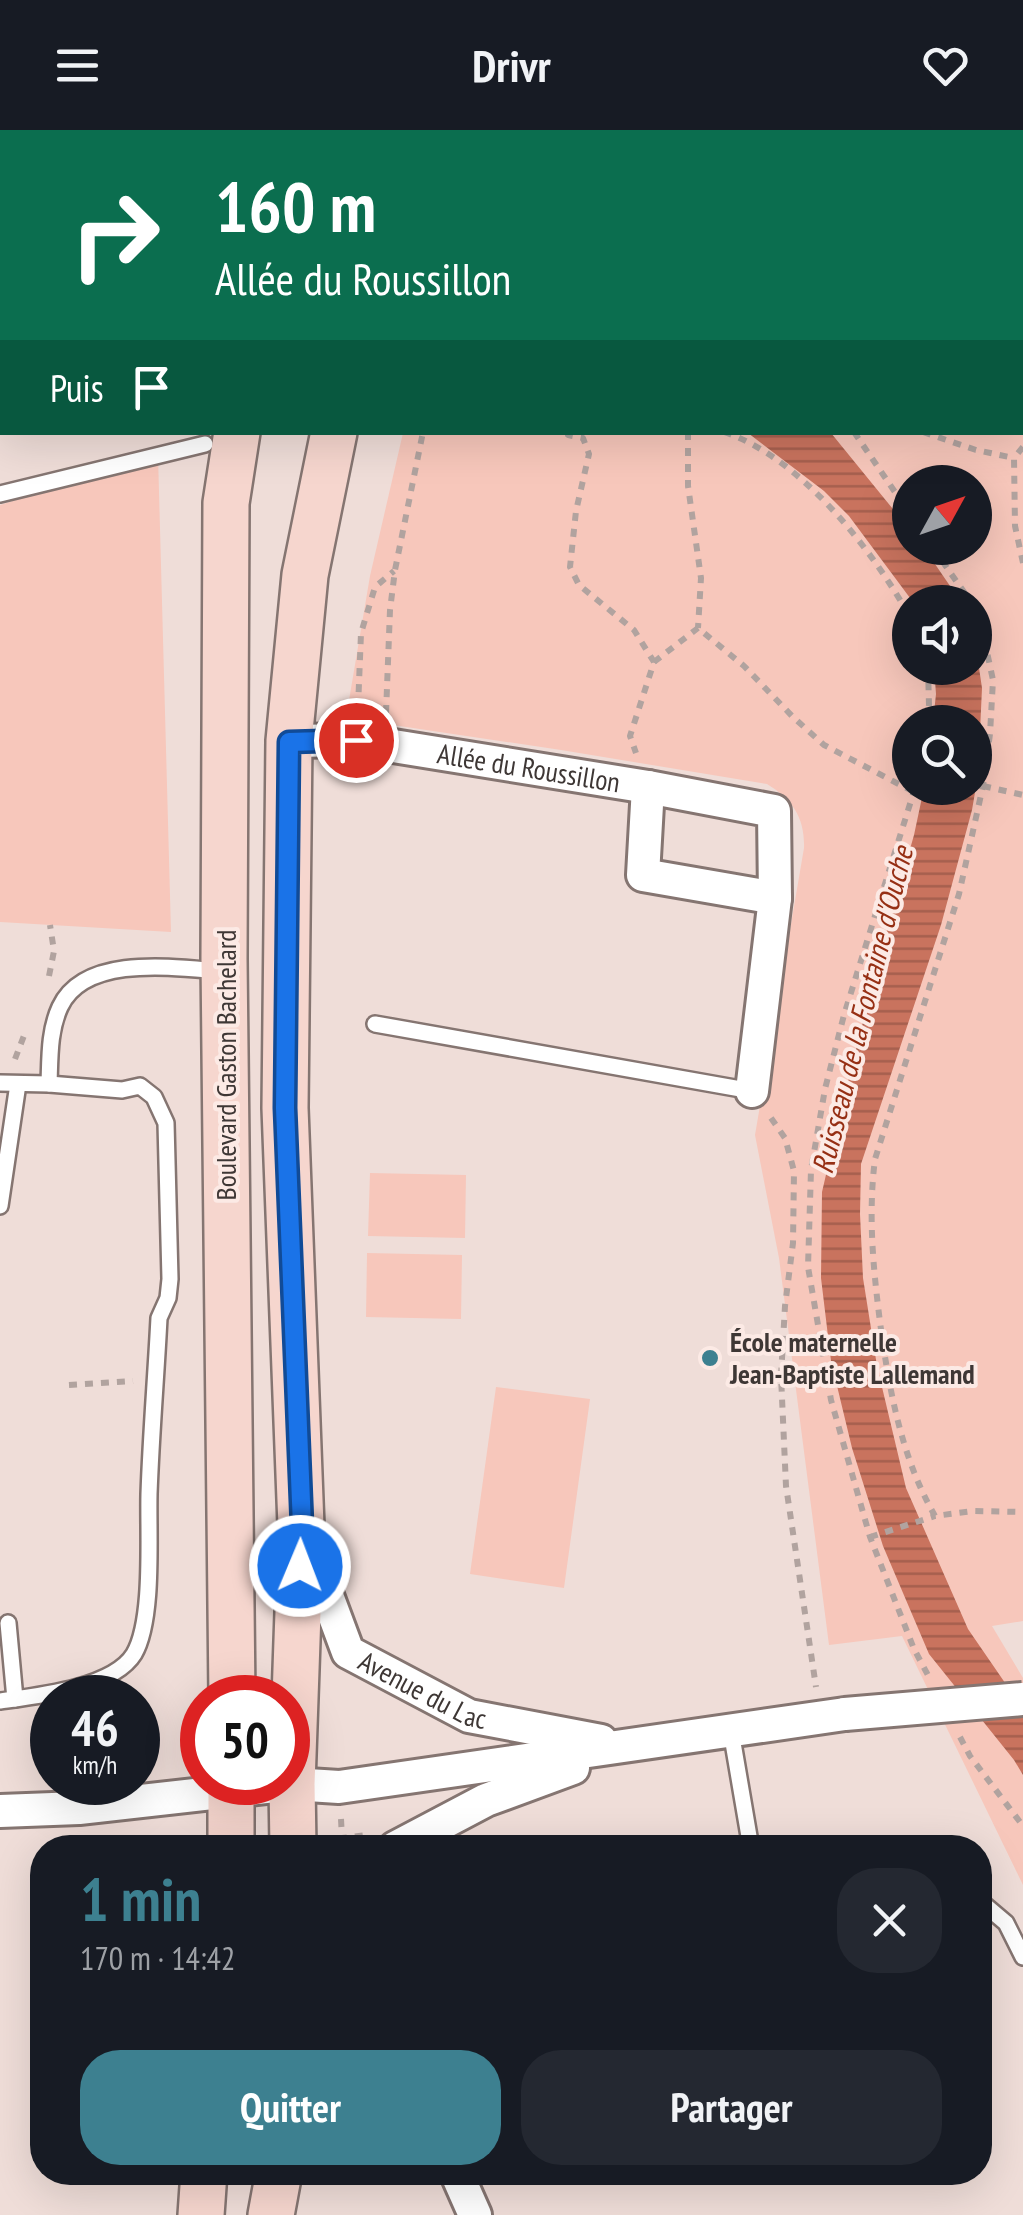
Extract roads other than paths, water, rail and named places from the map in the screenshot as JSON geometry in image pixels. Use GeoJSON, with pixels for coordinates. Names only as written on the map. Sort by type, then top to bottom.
{"type":"FeatureCollection","features":[{"type":"Feature","properties":{"kind":"main road"},"geometry":{"type":"LineString","coordinates":[[296,1675],[302,1526],[285,1108],[289,742],[305,574],[333,435]]}},
{"type":"Feature","properties":{"kind":"main road","name":"Boulevard Gaston Bachelard"},"geometry":{"type":"LineString","coordinates":[[214,436],[226,503],[224,972],[232,1675]]}},
{"type":"Feature","properties":{"kind":"main road"},"geometry":{"type":"LineString","coordinates":[[230,1835],[231,1805]]}},
{"type":"Feature","properties":{"kind":"main road"},"geometry":{"type":"LineString","coordinates":[[293,1805],[294,1835]]}},
{"type":"Feature","properties":{"kind":"main road"},"geometry":{"type":"LineString","coordinates":[[201,2215],[203,2185]]}},
{"type":"Feature","properties":{"kind":"main road"},"geometry":{"type":"LineString","coordinates":[[271,2215],[277,2185]]}},
{"type":"Feature","properties":{"kind":"street","name":"Allée du Roussillon"},"geometry":{"type":"LineString","coordinates":[[289,742],[370,742],[648,787],[774,812],[775,898],[752,1091]]}},
{"type":"Feature","properties":{"kind":"street","name":"Allée du Roussillon"},"geometry":{"type":"LineString","coordinates":[[648,787],[643,874],[775,898]]}},
{"type":"Feature","properties":{"kind":"street","name":"Avenue du Lac"},"geometry":{"type":"LineString","coordinates":[[302,1526],[348,1652],[469,1716],[630,1746]]}},
{"type":"Feature","properties":{"kind":"street","name":"Avenue du Lac"},"geometry":{"type":"LineString","coordinates":[[310,1785],[339,1787],[834,1715],[1023,1700]]}},
{"type":"Feature","properties":{"kind":"street","name":"Avenue du Lac"},"geometry":{"type":"LineString","coordinates":[[419,1835],[486,1800],[630,1746]]}},
{"type":"Feature","properties":{"kind":"street","name":"Avenue du Lac"},"geometry":{"type":"LineString","coordinates":[[0,1810],[80,1808],[180,1793]]}},
{"type":"Feature","properties":{"kind":"street"},"geometry":{"type":"LineString","coordinates":[[461,2185],[474,2215]]}},
{"type":"Feature","properties":{"kind":"lane"},"geometry":{"type":"LineString","coordinates":[[0,494],[214,436]]}},
{"type":"Feature","properties":{"kind":"lane"},"geometry":{"type":"LineString","coordinates":[[49,1084],[50,1041],[61,1004],[82,982],[112,969],[224,972]]}},
{"type":"Feature","properties":{"kind":"lane"},"geometry":{"type":"LineString","coordinates":[[375,1024],[752,1091]]}},
{"type":"Feature","properties":{"kind":"lane"},"geometry":{"type":"LineString","coordinates":[[0,1083],[122,1090],[140,1086],[154,1097],[166,1123],[170,1279],[168,1298],[159,1318],[146,1601],[133,1655],[116,1672],[89,1684],[8,1700],[8,1623]]}},
{"type":"Feature","properties":{"kind":"lane"},"geometry":{"type":"LineString","coordinates":[[0,1206],[18,1084]]}},
{"type":"Feature","properties":{"kind":"lane"},"geometry":{"type":"LineString","coordinates":[[731,1731],[748,1835]]}},
{"type":"Feature","properties":{"kind":"lane"},"geometry":{"type":"LineString","coordinates":[[992,1912],[1006,1924],[1023,1958]]}},
{"type":"Feature","properties":{"kind":"place","name":"École maternelle Jean-Baptiste Lallemand"},"geometry":{"type":"Point","coordinates":[710,1358]}},
{"type":"Feature","properties":{"kind":"water label","name":"Ruisseau de la Fontaine d'Ouche"},"geometry":{"type":"Point","coordinates":[863,1010]}}]}
